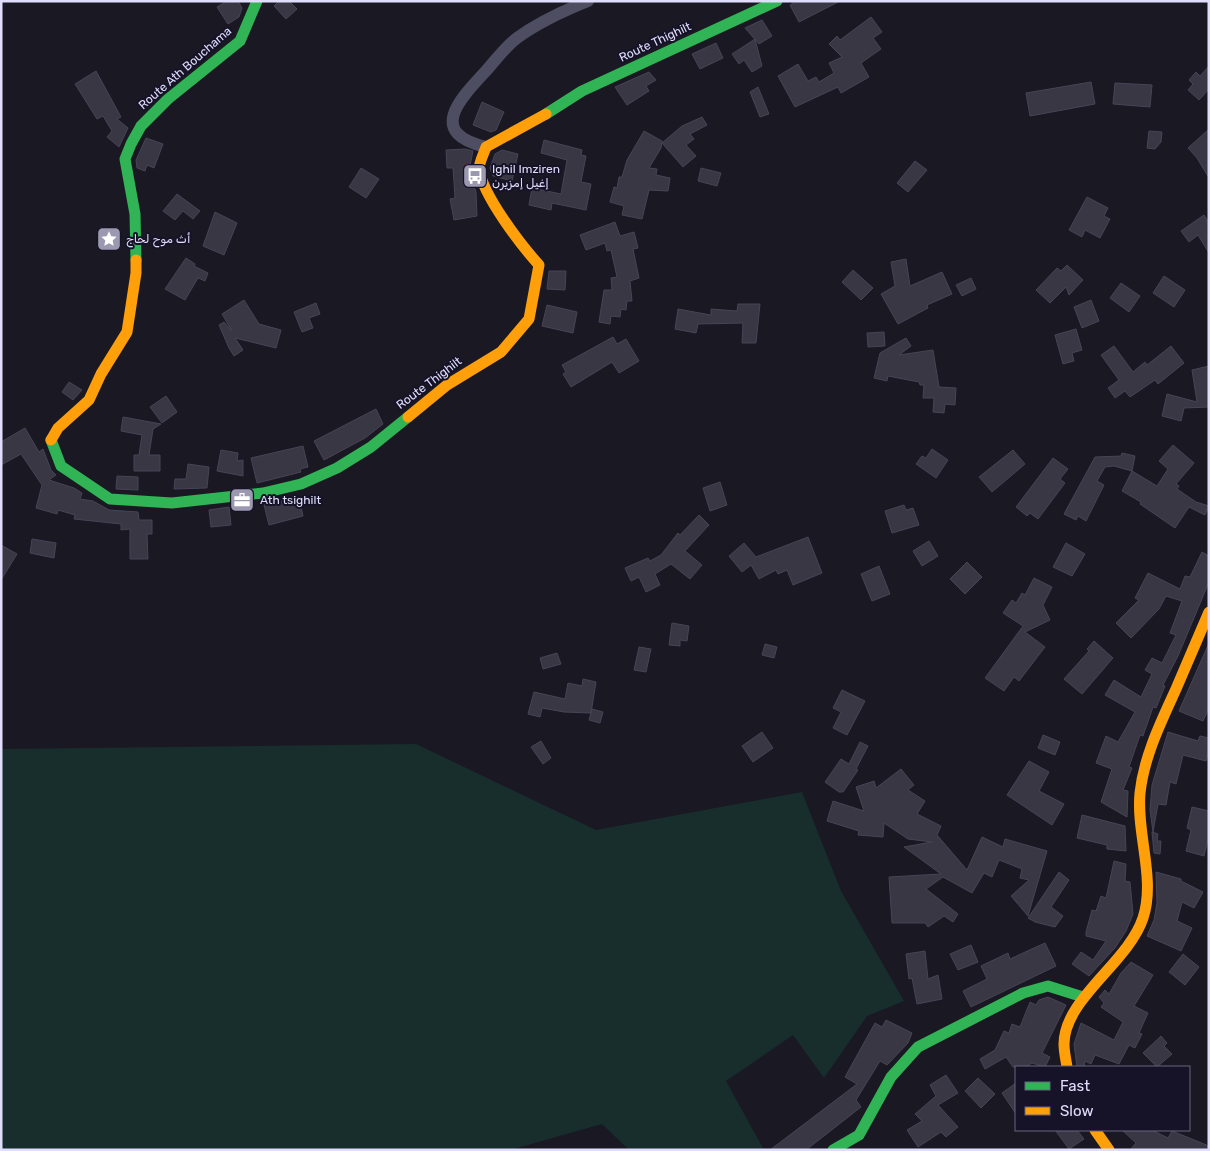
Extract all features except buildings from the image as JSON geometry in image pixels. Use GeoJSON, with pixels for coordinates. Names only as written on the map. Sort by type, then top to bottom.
{"type":"FeatureCollection","features":[{"type":"Feature","properties":{"kind":"street","name":"Route Ath Bouchama"},"geometry":{"type":"LineString","coordinates":[[127,332],[136,273],[135,214],[125,159],[130,144],[141,126],[168,99],[240,41],[257,1]]}},
{"type":"Feature","properties":{"kind":"street"},"geometry":{"type":"LineString","coordinates":[[486,147],[469,143],[453,128],[451,120],[456,105],[515,40],[557,13],[588,1]]}},
{"type":"Feature","properties":{"kind":"street","name":"Route Thighilt"},"geometry":{"type":"LineString","coordinates":[[127,332],[101,374],[89,400],[58,428],[51,441],[61,466],[110,499],[172,503],[264,494],[301,484],[337,468],[371,447],[447,385],[501,352],[529,320],[539,265],[519,244],[504,216],[489,197],[479,168],[486,147],[534,122],[582,91],[777,1]]}},
{"type":"Feature","properties":{"kind":"street"},"geometry":{"type":"LineString","coordinates":[[1067,1066],[1064,1046],[1065,1032],[1070,1016],[1083,997],[1111,970],[1130,945],[1144,916],[1146,886],[1141,843],[1140,796],[1146,761],[1209,612]]}},
{"type":"Feature","properties":{"kind":"street"},"geometry":{"type":"LineString","coordinates":[[833,1150],[859,1135],[891,1077],[918,1048],[952,1028],[1023,993],[1048,986],[1083,997]]}},
{"type":"Feature","properties":{"kind":"street"},"geometry":{"type":"LineString","coordinates":[[1096,1131],[1109,1150]]}},
{"type":"Feature","properties":{"kind":"green space"},"geometry":{"type":"Polygon","coordinates":[[[416,744],[596,830],[802,792],[841,891],[904,1001],[867,1016],[824,1078],[793,1035],[726,1081],[764,1150],[629,1150],[602,1124],[510,1150],[1,1150],[1,749],[416,744]]]}},
{"type":"Feature","properties":{"kind":"traffic: fast"},"geometry":{"type":"LineString","coordinates":[[136,260],[135,214],[125,159],[131,144],[141,126],[168,99],[240,41],[257,1]]}},
{"type":"Feature","properties":{"kind":"traffic: fast"},"geometry":{"type":"LineString","coordinates":[[546,114],[582,91],[777,1]]}},
{"type":"Feature","properties":{"kind":"traffic: fast"},"geometry":{"type":"LineString","coordinates":[[51,440],[61,466],[110,499],[172,503],[263,493],[301,484],[337,468],[371,447],[408,417]]}},
{"type":"Feature","properties":{"kind":"traffic: fast"},"geometry":{"type":"LineString","coordinates":[[833,1150],[859,1135],[891,1077],[918,1047],[1023,993],[1048,986],[1083,997]]}},
{"type":"Feature","properties":{"kind":"traffic: slow"},"geometry":{"type":"LineString","coordinates":[[408,417],[447,385],[501,352],[529,319],[539,265],[513,233],[495,206],[482,180],[479,169],[486,147],[546,114]]}},
{"type":"Feature","properties":{"kind":"traffic: slow"},"geometry":{"type":"LineString","coordinates":[[51,440],[58,428],[89,400],[101,374],[127,332],[136,273],[136,260]]}},
{"type":"Feature","properties":{"kind":"traffic: slow"},"geometry":{"type":"LineString","coordinates":[[1067,1066],[1064,1044],[1067,1028],[1074,1012],[1124,950],[1143,918],[1146,903],[1147,872],[1140,808],[1142,779],[1154,740],[1209,612]]}},
{"type":"Feature","properties":{"kind":"traffic: slow"},"geometry":{"type":"LineString","coordinates":[[1096,1131],[1109,1150]]}},
{"type":"Feature","properties":{"kind":"place","name":"Ighil Imziren إغيل إمزيرن"},"geometry":{"type":"Point","coordinates":[475,176]}},
{"type":"Feature","properties":{"kind":"place","name":"أث موح لحاج"},"geometry":{"type":"Point","coordinates":[109,239]}},
{"type":"Feature","properties":{"kind":"place","name":"Ath tsighilt"},"geometry":{"type":"Point","coordinates":[242,500]}}]}
